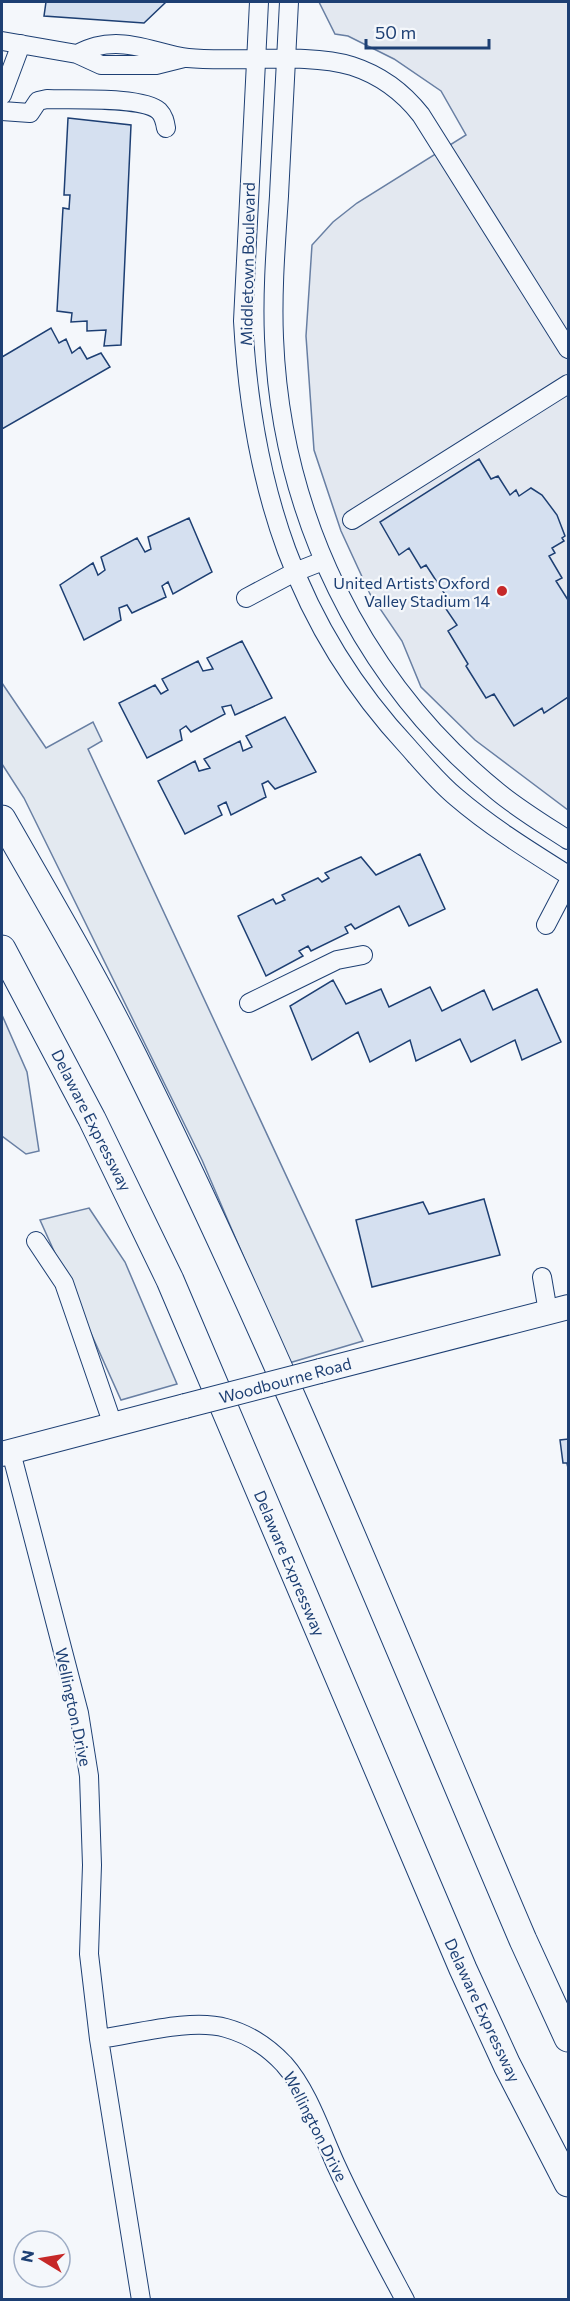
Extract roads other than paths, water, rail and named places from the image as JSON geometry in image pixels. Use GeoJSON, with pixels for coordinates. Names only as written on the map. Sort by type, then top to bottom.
{"type":"FeatureCollection","features":[{"type":"Feature","properties":{"kind":"highway"},"geometry":{"type":"LineString","coordinates":[[2,819],[127,1044],[190,1172],[251,1304],[518,1929],[568,2037]]}},
{"type":"Feature","properties":{"kind":"highway","name":"Delaware Expressway"},"geometry":{"type":"LineString","coordinates":[[2,949],[92,1119],[170,1280],[463,1969],[513,2076],[568,2183]]}},
{"type":"Feature","properties":{"kind":"main road","name":"Woodbourne Road"},"geometry":{"type":"LineString","coordinates":[[6,1453],[558,1309]]}},
{"type":"Feature","properties":{"kind":"street","name":"Middletown Boulevard"},"geometry":{"type":"LineString","coordinates":[[259,2],[244,276],[246,367],[264,484],[295,572],[336,655],[387,725],[457,797],[511,839],[568,875]]}},
{"type":"Feature","properties":{"kind":"street","name":"Middletown Boulevard"},"geometry":{"type":"LineString","coordinates":[[289,2],[274,276],[274,338],[284,426],[296,484],[323,561],[363,638],[414,710],[451,750],[499,794],[568,840]]}},
{"type":"Feature","properties":{"kind":"street"},"geometry":{"type":"LineString","coordinates":[[2,95],[6,43],[77,54],[95,45],[118,44],[150,48],[186,58],[316,61],[348,65],[382,79],[409,99],[568,349]]}},
{"type":"Feature","properties":{"kind":"street"},"geometry":{"type":"LineString","coordinates":[[2,111],[30,113],[38,100],[47,99],[137,103],[158,110],[164,118],[166,128]]}},
{"type":"Feature","properties":{"kind":"street"},"geometry":{"type":"LineString","coordinates":[[352,520],[568,384]]}},
{"type":"Feature","properties":{"kind":"street"},"geometry":{"type":"LineString","coordinates":[[246,598],[295,572],[323,561]]}},
{"type":"Feature","properties":{"kind":"street"},"geometry":{"type":"LineString","coordinates":[[546,925],[568,883]]}},
{"type":"Feature","properties":{"kind":"street"},"geometry":{"type":"LineString","coordinates":[[249,1003],[337,960],[363,955]]}},
{"type":"Feature","properties":{"kind":"street"},"geometry":{"type":"LineString","coordinates":[[36,1241],[64,1283],[113,1425]]}},
{"type":"Feature","properties":{"kind":"street"},"geometry":{"type":"LineString","coordinates":[[542,1277],[558,1309]]}},
{"type":"Feature","properties":{"kind":"street","name":"Wellington Drive"},"geometry":{"type":"LineString","coordinates":[[6,1453],[79,1713],[89,1776],[92,1865],[89,1954],[99,2039],[141,2300]]}},
{"type":"Feature","properties":{"kind":"street","name":"Wellington Drive"},"geometry":{"type":"LineString","coordinates":[[99,2039],[180,2027],[211,2026],[244,2034],[274,2054],[296,2080],[370,2236],[405,2300]]}},
{"type":"Feature","properties":{"kind":"place","name":"United Artists Oxford Valley Stadium 14"},"geometry":{"type":"Point","coordinates":[502,591]}}]}
